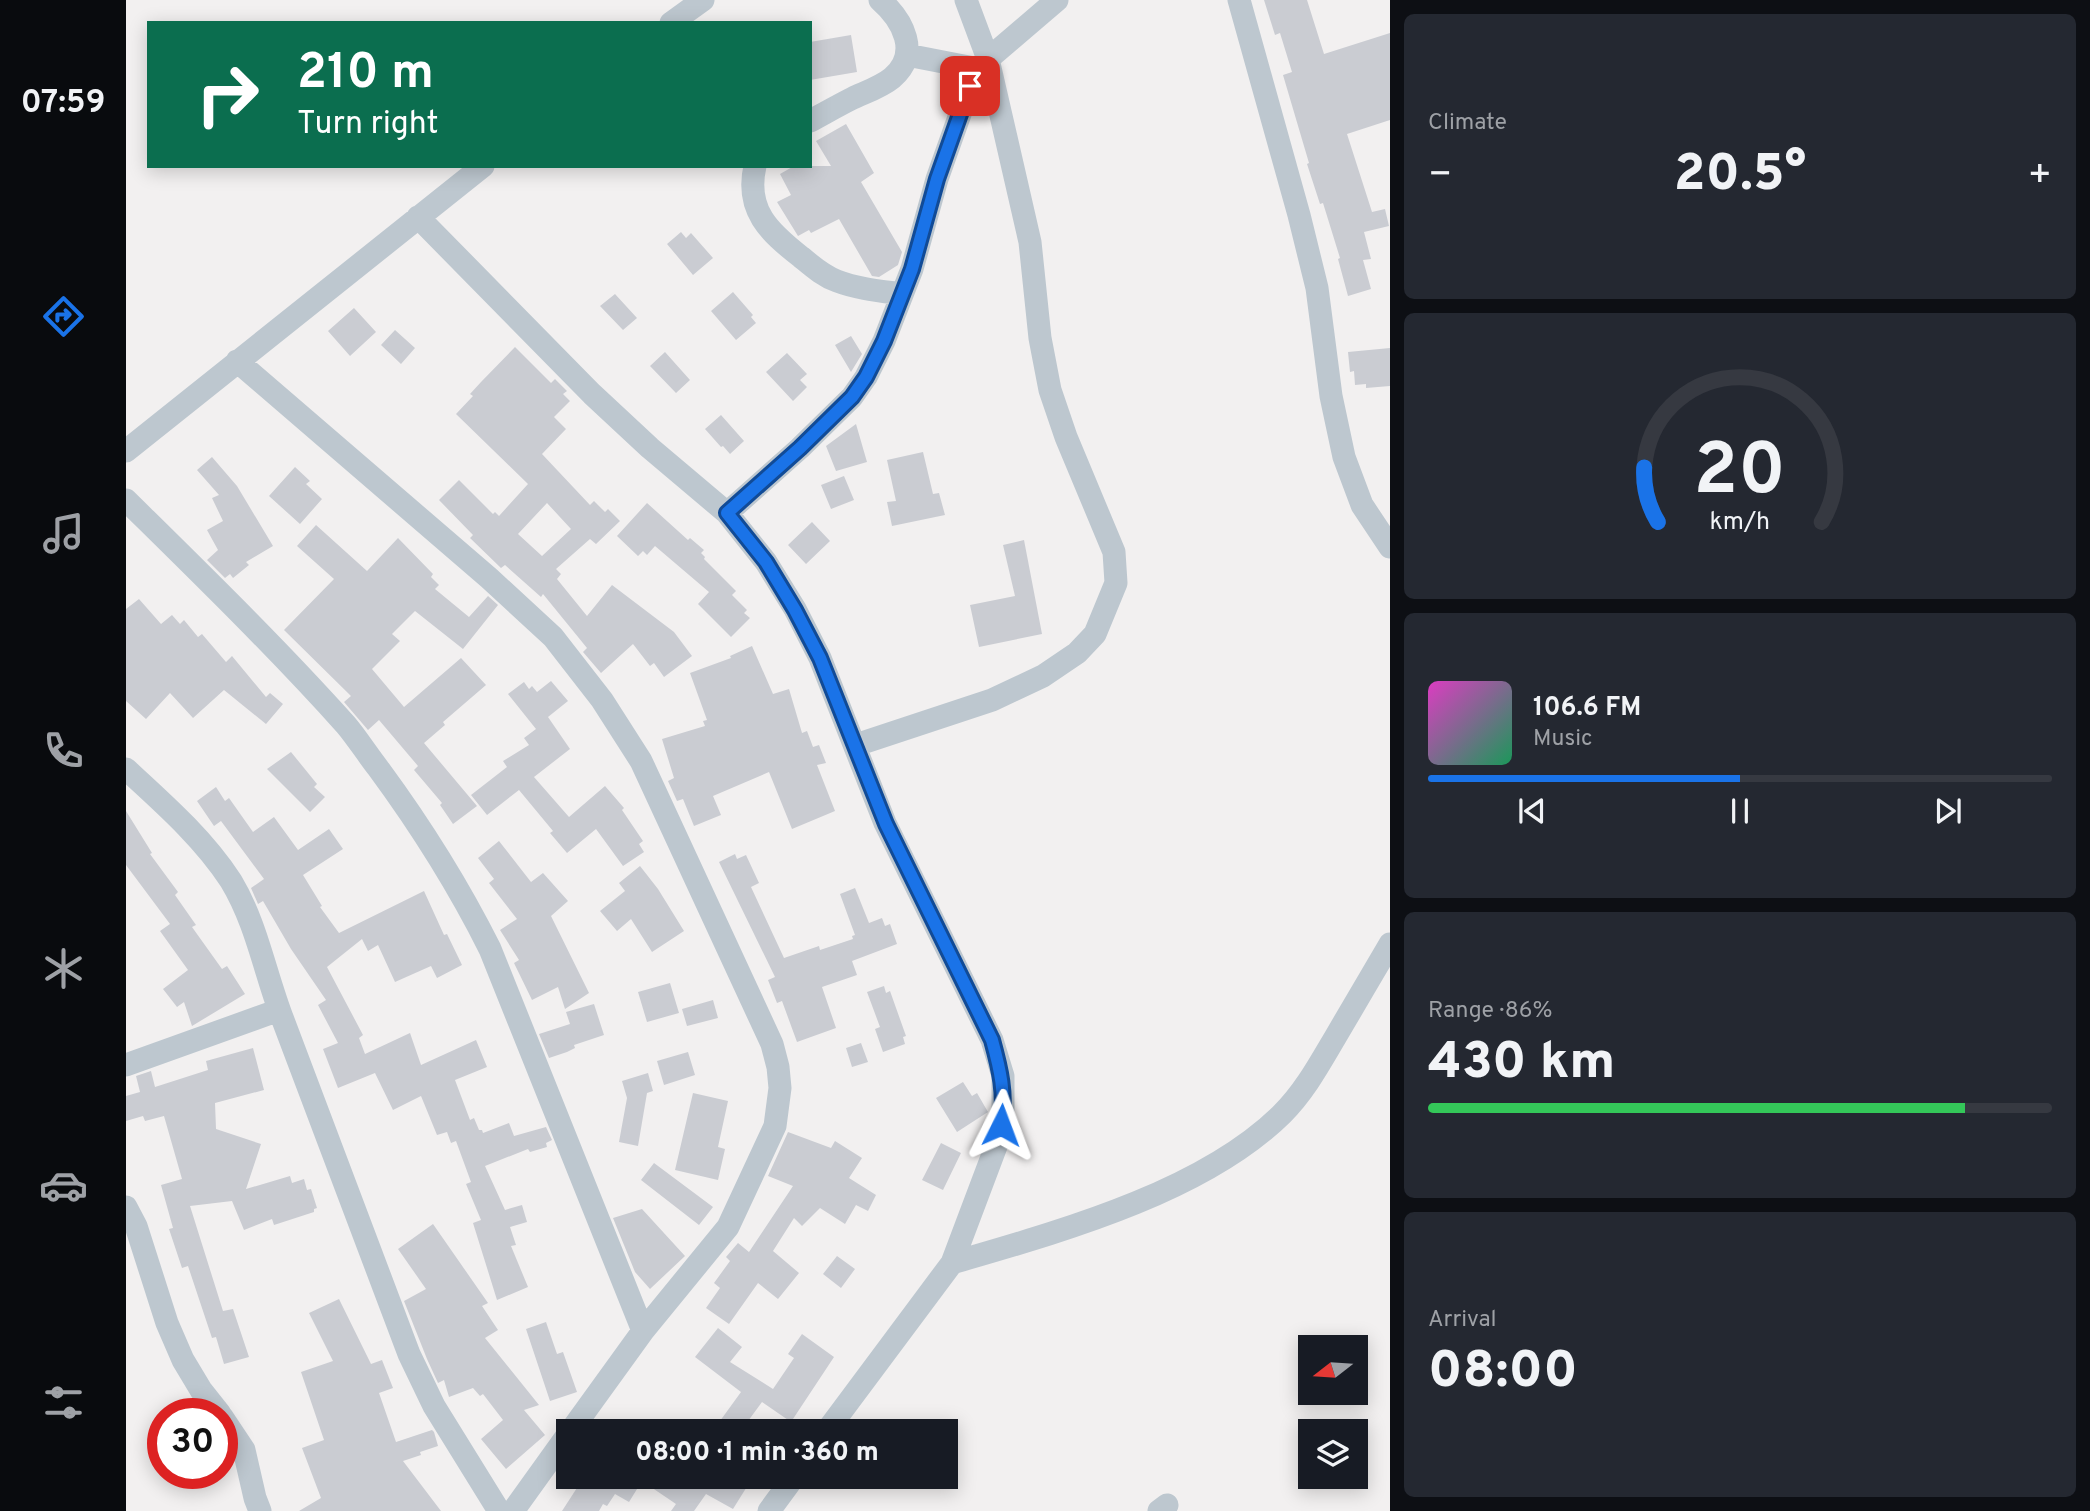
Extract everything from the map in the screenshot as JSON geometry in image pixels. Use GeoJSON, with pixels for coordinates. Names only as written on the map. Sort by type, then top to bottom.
{"type":"FeatureCollection","features":[{"type":"Feature","properties":{"kind":"street"},"geometry":{"type":"LineString","coordinates":[[674,21],[702,0]]}},
{"type":"Feature","properties":{"kind":"street"},"geometry":{"type":"LineString","coordinates":[[812,120],[892,78],[902,67],[908,41],[902,25],[880,0]]}},
{"type":"Feature","properties":{"kind":"street"},"geometry":{"type":"LineString","coordinates":[[856,745],[992,700],[1043,676],[1077,653],[1095,634],[1116,583],[1114,552],[1066,437],[1050,390],[1040,338],[1030,242],[966,0]]}},
{"type":"Feature","properties":{"kind":"street"},"geometry":{"type":"LineString","coordinates":[[727,513],[800,448],[852,397],[866,377],[884,341],[912,269],[941,167],[970,86],[983,64],[1057,0]]}},
{"type":"Feature","properties":{"kind":"street"},"geometry":{"type":"LineString","coordinates":[[1239,0],[1317,288],[1331,396],[1344,457],[1362,505],[1390,547]]}},
{"type":"Feature","properties":{"kind":"street"},"geometry":{"type":"LineString","coordinates":[[906,55],[983,64]]}},
{"type":"Feature","properties":{"kind":"street"},"geometry":{"type":"LineString","coordinates":[[126,451],[480,168]]}},
{"type":"Feature","properties":{"kind":"street"},"geometry":{"type":"LineString","coordinates":[[755,168],[753,200],[769,229],[783,243],[820,273],[835,281],[860,288],[902,294]]}},
{"type":"Feature","properties":{"kind":"street"},"geometry":{"type":"LineString","coordinates":[[418,217],[592,394],[650,448],[727,513],[766,562],[820,658],[886,824],[992,1040],[1003,1076],[1003,1109],[998,1141],[951,1263],[836,1419]]}},
{"type":"Feature","properties":{"kind":"street"},"geometry":{"type":"LineString","coordinates":[[237,361],[498,586],[553,637],[602,700],[641,761],[772,1044],[780,1088],[775,1126],[728,1227],[643,1331],[579,1419]]}},
{"type":"Feature","properties":{"kind":"street"},"geometry":{"type":"LineString","coordinates":[[126,500],[347,727],[396,792],[426,838],[472,913],[490,949],[643,1331]]}},
{"type":"Feature","properties":{"kind":"street"},"geometry":{"type":"LineString","coordinates":[[126,769],[166,805],[206,849],[230,881],[252,922],[279,1010],[409,1354],[434,1406],[499,1511]]}},
{"type":"Feature","properties":{"kind":"street"},"geometry":{"type":"LineString","coordinates":[[951,1263],[1103,1216],[1183,1181],[1239,1149],[1282,1114],[1312,1076],[1390,944]]}},
{"type":"Feature","properties":{"kind":"street"},"geometry":{"type":"LineString","coordinates":[[126,1065],[279,1010]]}},
{"type":"Feature","properties":{"kind":"street"},"geometry":{"type":"LineString","coordinates":[[126,1207],[136,1226],[167,1323],[183,1360],[207,1398]]}},
{"type":"Feature","properties":{"kind":"street"},"geometry":{"type":"LineString","coordinates":[[238,1441],[244,1450],[260,1511]]}},
{"type":"Feature","properties":{"kind":"street"},"geometry":{"type":"LineString","coordinates":[[513,1511],[556,1450]]}},
{"type":"Feature","properties":{"kind":"street"},"geometry":{"type":"LineString","coordinates":[[769,1511],[785,1489]]}},
{"type":"Feature","properties":{"kind":"building"},"geometry":{"type":"Polygon","coordinates":[[[1264,0],[1307,0],[1324,54],[1390,33],[1390,120],[1347,134],[1372,212],[1385,209],[1389,226],[1364,232],[1371,259],[1363,260],[1371,289],[1348,296],[1338,259],[1340,258],[1323,203],[1320,204],[1307,164],[1309,163],[1283,75],[1292,72],[1280,33],[1275,35],[1264,0]]]}},
{"type":"Feature","properties":{"kind":"building"},"geometry":{"type":"Polygon","coordinates":[[[851,35],[857,72],[812,80],[812,42],[851,35]]]}},
{"type":"Feature","properties":{"kind":"building"},"geometry":{"type":"Polygon","coordinates":[[[846,124],[874,173],[861,182],[902,252],[898,265],[879,277],[872,276],[839,219],[811,233],[809,230],[798,236],[777,202],[791,195],[780,174],[790,168],[831,166],[816,141],[846,124]]]}},
{"type":"Feature","properties":{"kind":"building"},"geometry":{"type":"Polygon","coordinates":[[[681,232],[686,238],[691,233],[713,258],[693,275],[667,244],[681,232]]]}},
{"type":"Feature","properties":{"kind":"building"},"geometry":{"type":"Polygon","coordinates":[[[733,292],[753,315],[751,317],[756,323],[736,340],[711,311],[733,292]]]}},
{"type":"Feature","properties":{"kind":"building"},"geometry":{"type":"Polygon","coordinates":[[[615,294],[637,318],[623,330],[600,306],[615,294]]]}},
{"type":"Feature","properties":{"kind":"building"},"geometry":{"type":"Polygon","coordinates":[[[354,308],[376,332],[350,356],[328,331],[354,308]]]}},
{"type":"Feature","properties":{"kind":"building"},"geometry":{"type":"Polygon","coordinates":[[[395,330],[415,348],[401,364],[381,345],[395,330]]]}},
{"type":"Feature","properties":{"kind":"building"},"geometry":{"type":"Polygon","coordinates":[[[851,336],[862,354],[851,372],[835,345],[851,336]]]}},
{"type":"Feature","properties":{"kind":"building"},"geometry":{"type":"Polygon","coordinates":[[[515,347],[551,383],[555,379],[567,391],[563,394],[570,401],[554,417],[566,429],[542,454],[590,505],[594,501],[605,512],[608,509],[620,521],[596,544],[590,539],[556,569],[561,574],[557,579],[587,616],[612,585],[674,632],[692,656],[664,677],[654,663],[650,666],[633,644],[601,673],[583,652],[587,648],[543,594],[541,597],[505,565],[501,568],[470,538],[473,535],[439,500],[459,480],[493,514],[495,512],[499,516],[528,484],[456,414],[473,396],[470,394],[515,347]],[[547,503],[518,534],[542,556],[571,529],[547,503]]]}},
{"type":"Feature","properties":{"kind":"building"},"geometry":{"type":"Polygon","coordinates":[[[1390,348],[1390,386],[1366,388],[1366,384],[1355,385],[1354,371],[1350,372],[1348,352],[1390,348]]]}},
{"type":"Feature","properties":{"kind":"building"},"geometry":{"type":"Polygon","coordinates":[[[665,352],[690,380],[676,393],[650,366],[665,352]]]}},
{"type":"Feature","properties":{"kind":"building"},"geometry":{"type":"Polygon","coordinates":[[[787,353],[807,374],[800,380],[807,387],[793,401],[766,372],[787,353]]]}},
{"type":"Feature","properties":{"kind":"building"},"geometry":{"type":"Polygon","coordinates":[[[721,415],[744,441],[730,454],[705,429],[721,415]]]}},
{"type":"Feature","properties":{"kind":"building"},"geometry":{"type":"Polygon","coordinates":[[[856,424],[867,462],[836,471],[826,446],[856,424]]]}},
{"type":"Feature","properties":{"kind":"building"},"geometry":{"type":"Polygon","coordinates":[[[923,452],[933,494],[939,493],[945,515],[892,526],[887,502],[896,501],[887,460],[923,452]]]}},
{"type":"Feature","properties":{"kind":"building"},"geometry":{"type":"Polygon","coordinates":[[[212,457],[237,486],[273,546],[246,562],[249,565],[233,578],[230,574],[225,578],[207,560],[218,550],[207,530],[223,521],[212,498],[219,495],[197,470],[212,457]]]}},
{"type":"Feature","properties":{"kind":"building"},"geometry":{"type":"Polygon","coordinates":[[[295,467],[310,481],[306,484],[322,499],[300,524],[269,496],[295,467]]]}},
{"type":"Feature","properties":{"kind":"building"},"geometry":{"type":"Polygon","coordinates":[[[844,476],[854,500],[831,509],[821,485],[844,476]]]}},
{"type":"Feature","properties":{"kind":"building"},"geometry":{"type":"Polygon","coordinates":[[[647,503],[688,540],[690,538],[704,550],[701,553],[704,559],[736,591],[732,595],[747,610],[744,613],[750,618],[731,637],[698,604],[709,592],[655,546],[647,555],[643,551],[638,556],[617,536],[647,503]]]}},
{"type":"Feature","properties":{"kind":"building"},"geometry":{"type":"Polygon","coordinates":[[[812,522],[830,541],[806,564],[788,545],[812,522]]]}},
{"type":"Feature","properties":{"kind":"building"},"geometry":{"type":"Polygon","coordinates":[[[316,525],[367,571],[398,538],[433,574],[431,577],[439,585],[435,589],[469,617],[488,596],[498,605],[463,649],[415,611],[392,634],[400,641],[372,669],[404,707],[461,658],[486,685],[443,722],[445,725],[424,743],[477,806],[453,824],[440,805],[442,803],[414,770],[418,766],[379,720],[368,730],[344,702],[351,696],[284,630],[334,579],[297,546],[316,525]]]}},
{"type":"Feature","properties":{"kind":"building"},"geometry":{"type":"Polygon","coordinates":[[[1024,540],[1042,634],[979,647],[970,605],[1015,596],[1003,545],[1024,540]]]}},
{"type":"Feature","properties":{"kind":"building"},"geometry":{"type":"Polygon","coordinates":[[[139,599],[161,624],[172,615],[180,624],[184,620],[198,637],[202,634],[226,662],[232,656],[266,697],[270,693],[283,704],[266,724],[224,690],[193,718],[170,693],[146,719],[126,701],[126,609],[139,599]]]}},
{"type":"Feature","properties":{"kind":"building"},"geometry":{"type":"Polygon","coordinates":[[[752,646],[773,694],[789,689],[802,733],[807,731],[813,747],[819,745],[826,763],[817,765],[835,811],[792,829],[769,772],[713,796],[721,815],[694,826],[683,799],[677,801],[668,781],[674,778],[662,739],[705,726],[703,721],[707,720],[690,673],[731,658],[730,656],[752,646]]]}},
{"type":"Feature","properties":{"kind":"building"},"geometry":{"type":"Polygon","coordinates":[[[551,681],[568,701],[548,717],[570,749],[534,777],[569,817],[605,786],[624,808],[622,810],[643,841],[639,844],[644,852],[623,866],[596,829],[567,853],[550,833],[553,831],[519,790],[487,815],[471,795],[507,767],[503,761],[529,745],[524,738],[536,729],[508,694],[524,682],[529,689],[532,686],[537,692],[551,681]]]}},
{"type":"Feature","properties":{"kind":"building"},"geometry":{"type":"Polygon","coordinates":[[[291,752],[317,784],[314,787],[325,797],[310,812],[267,769],[291,752]]]}},
{"type":"Feature","properties":{"kind":"building"},"geometry":{"type":"Polygon","coordinates":[[[216,787],[225,801],[229,798],[253,832],[274,817],[298,850],[329,829],[343,849],[303,875],[322,906],[320,907],[339,933],[424,891],[444,935],[447,934],[462,965],[437,978],[431,966],[395,982],[378,945],[368,951],[362,939],[327,967],[363,1035],[359,1038],[365,1054],[410,1033],[421,1065],[476,1040],[487,1067],[455,1080],[470,1120],[474,1118],[483,1133],[509,1123],[514,1136],[546,1127],[552,1140],[546,1143],[547,1147],[530,1152],[528,1149],[485,1166],[505,1210],[522,1205],[527,1222],[510,1227],[516,1245],[511,1246],[528,1287],[497,1300],[473,1223],[481,1220],[466,1184],[471,1182],[456,1141],[451,1143],[447,1132],[437,1135],[421,1096],[393,1110],[375,1073],[338,1088],[323,1049],[338,1043],[318,1005],[326,1000],[291,949],[263,901],[258,904],[251,888],[264,879],[221,821],[214,826],[197,801],[216,787]]]}},
{"type":"Feature","properties":{"kind":"building"},"geometry":{"type":"Polygon","coordinates":[[[126,811],[152,853],[150,854],[178,892],[175,895],[196,925],[192,927],[222,969],[227,966],[245,994],[192,1026],[184,1002],[177,1007],[163,989],[188,970],[160,931],[170,924],[126,865],[126,811]]]}},
{"type":"Feature","properties":{"kind":"building"},"geometry":{"type":"Polygon","coordinates":[[[499,841],[531,882],[543,873],[568,901],[551,916],[589,993],[565,1009],[558,987],[532,1000],[514,963],[519,960],[500,930],[517,919],[489,883],[494,879],[478,858],[499,841]]]}},
{"type":"Feature","properties":{"kind":"building"},"geometry":{"type":"Polygon","coordinates":[[[735,854],[737,859],[746,855],[759,883],[751,887],[784,958],[819,946],[820,950],[853,939],[852,936],[855,935],[840,894],[855,888],[869,923],[882,918],[885,926],[890,924],[897,944],[852,961],[857,975],[822,987],[836,1028],[797,1042],[782,1001],[777,1003],[768,980],[775,977],[719,862],[735,854]]]}},
{"type":"Feature","properties":{"kind":"building"},"geometry":{"type":"Polygon","coordinates":[[[640,866],[684,931],[652,952],[631,919],[617,931],[600,911],[625,891],[619,883],[640,866]]]}},
{"type":"Feature","properties":{"kind":"building"},"geometry":{"type":"Polygon","coordinates":[[[670,983],[679,1013],[647,1022],[638,992],[670,983]]]}},
{"type":"Feature","properties":{"kind":"building"},"geometry":{"type":"Polygon","coordinates":[[[884,986],[886,993],[890,991],[906,1036],[903,1037],[905,1044],[883,1052],[875,1029],[880,1027],[867,992],[884,986]]]}},
{"type":"Feature","properties":{"kind":"building"},"geometry":{"type":"Polygon","coordinates":[[[713,1000],[718,1018],[687,1026],[682,1009],[713,1000]]]}},
{"type":"Feature","properties":{"kind":"building"},"geometry":{"type":"Polygon","coordinates":[[[594,1004],[604,1035],[574,1045],[575,1048],[549,1058],[539,1034],[570,1024],[566,1012],[594,1004]]]}},
{"type":"Feature","properties":{"kind":"building"},"geometry":{"type":"Polygon","coordinates":[[[861,1043],[868,1062],[852,1067],[846,1048],[861,1043]]]}},
{"type":"Feature","properties":{"kind":"building"},"geometry":{"type":"Polygon","coordinates":[[[253,1048],[264,1090],[215,1103],[216,1129],[261,1144],[246,1189],[290,1176],[292,1183],[304,1179],[307,1190],[311,1189],[317,1208],[314,1212],[274,1225],[272,1219],[244,1230],[232,1201],[190,1206],[223,1311],[233,1309],[249,1357],[224,1364],[216,1337],[212,1338],[188,1266],[182,1268],[169,1229],[173,1228],[161,1185],[182,1179],[164,1116],[145,1121],[143,1116],[126,1121],[126,1096],[140,1092],[136,1076],[151,1071],[155,1087],[208,1070],[206,1061],[253,1048]]]}},
{"type":"Feature","properties":{"kind":"building"},"geometry":{"type":"Polygon","coordinates":[[[688,1052],[695,1075],[664,1085],[657,1061],[688,1052]]]}},
{"type":"Feature","properties":{"kind":"building"},"geometry":{"type":"Polygon","coordinates":[[[648,1073],[653,1091],[647,1093],[638,1146],[619,1142],[627,1098],[622,1081],[648,1073]]]}},
{"type":"Feature","properties":{"kind":"building"},"geometry":{"type":"Polygon","coordinates":[[[963,1082],[972,1096],[977,1093],[988,1112],[957,1132],[936,1098],[963,1082]]]}},
{"type":"Feature","properties":{"kind":"building"},"geometry":{"type":"Polygon","coordinates":[[[693,1093],[728,1101],[718,1147],[725,1149],[718,1180],[675,1170],[693,1093]]]}},
{"type":"Feature","properties":{"kind":"building"},"geometry":{"type":"Polygon","coordinates":[[[788,1132],[831,1148],[835,1141],[862,1158],[849,1178],[876,1195],[868,1211],[856,1205],[845,1224],[820,1208],[802,1226],[794,1218],[773,1251],[799,1273],[778,1299],[758,1283],[729,1324],[706,1308],[720,1288],[714,1283],[730,1261],[726,1257],[738,1243],[749,1252],[793,1186],[768,1176],[788,1132]]]}},
{"type":"Feature","properties":{"kind":"building"},"geometry":{"type":"Polygon","coordinates":[[[941,1143],[961,1153],[943,1190],[922,1180],[941,1143]]]}},
{"type":"Feature","properties":{"kind":"building"},"geometry":{"type":"Polygon","coordinates":[[[654,1163],[713,1207],[699,1225],[641,1180],[654,1163]]]}},
{"type":"Feature","properties":{"kind":"building"},"geometry":{"type":"Polygon","coordinates":[[[642,1209],[685,1256],[650,1289],[635,1272],[613,1218],[642,1209]]]}},
{"type":"Feature","properties":{"kind":"building"},"geometry":{"type":"Polygon","coordinates":[[[433,1224],[488,1303],[482,1306],[498,1330],[485,1338],[539,1405],[524,1410],[545,1435],[506,1469],[481,1439],[503,1420],[483,1394],[480,1396],[473,1388],[449,1397],[444,1380],[438,1383],[404,1301],[426,1289],[398,1249],[433,1224]]]}},
{"type":"Feature","properties":{"kind":"building"},"geometry":{"type":"Polygon","coordinates":[[[837,1256],[855,1269],[841,1288],[823,1274],[837,1256]]]}},
{"type":"Feature","properties":{"kind":"building"},"geometry":{"type":"Polygon","coordinates":[[[339,1299],[371,1364],[382,1360],[393,1388],[379,1393],[396,1442],[432,1430],[434,1432],[438,1446],[403,1461],[441,1511],[299,1511],[321,1498],[302,1448],[324,1440],[301,1372],[333,1361],[309,1313],[339,1299]]]}},
{"type":"Feature","properties":{"kind":"building"},"geometry":{"type":"Polygon","coordinates":[[[546,1322],[557,1354],[563,1352],[577,1392],[550,1401],[526,1329],[546,1322]]]}},
{"type":"Feature","properties":{"kind":"building"},"geometry":{"type":"Polygon","coordinates":[[[718,1328],[742,1347],[730,1362],[773,1389],[794,1358],[788,1354],[802,1334],[834,1357],[793,1419],[787,1419],[762,1402],[750,1419],[721,1419],[741,1392],[695,1357],[718,1328]]]}},
{"type":"Feature","properties":{"kind":"building"},"geometry":{"type":"Polygon","coordinates":[[[576,1489],[637,1489],[629,1502],[615,1494],[607,1506],[603,1504],[599,1511],[562,1511],[576,1489]]]}},
{"type":"Feature","properties":{"kind":"building"},"geometry":{"type":"Polygon","coordinates":[[[654,1489],[746,1489],[733,1509],[706,1494],[694,1511],[671,1511],[676,1504],[654,1489]]]}},
{"type":"Feature","properties":{"kind":"route"},"geometry":{"type":"LineString","coordinates":[[970,86],[937,179],[912,269],[884,341],[866,377],[852,397],[800,448],[727,513],[766,562],[820,658],[886,824],[992,1040],[1003,1076],[1001,1125]]}}]}
